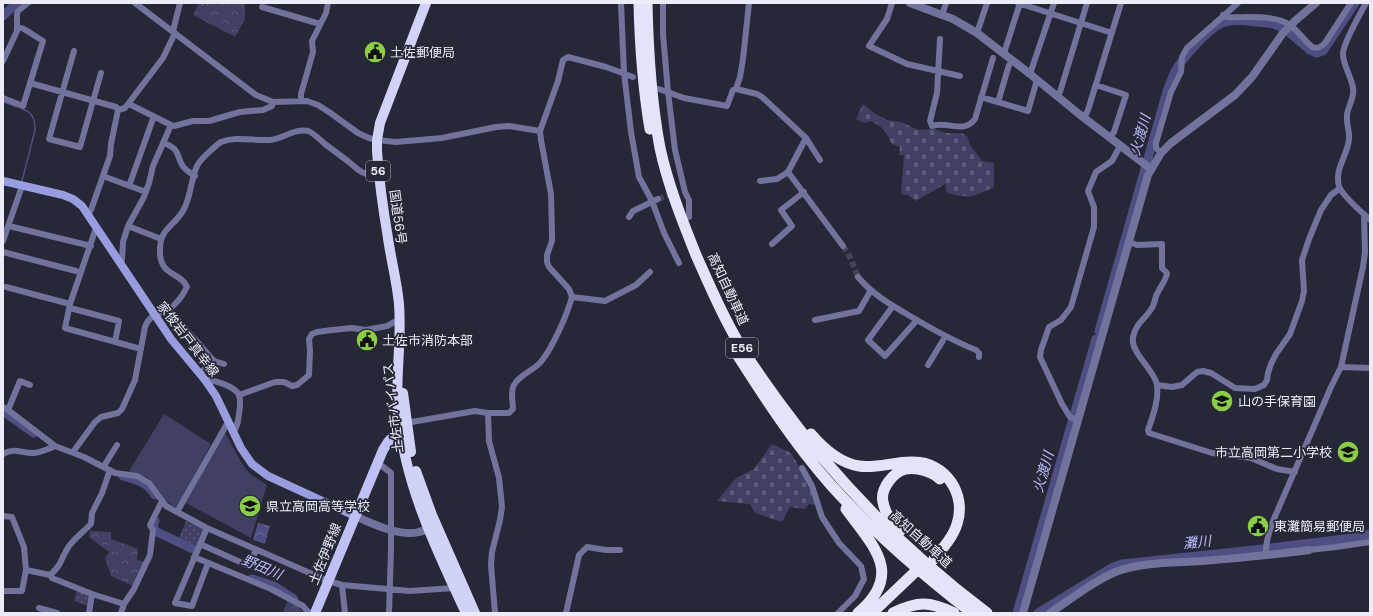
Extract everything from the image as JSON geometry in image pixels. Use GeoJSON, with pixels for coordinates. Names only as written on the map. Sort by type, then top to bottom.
{"type":"FeatureCollection","features":[{"type":"Feature","properties":{"kind":"highway","name":"国道56号"},"geometry":{"type":"LineString","coordinates":[[400,347],[399,302],[379,175],[377,140],[380,123],[426,3]]}},
{"type":"Feature","properties":{"kind":"highway","name":"高知自動車道"},"geometry":{"type":"LineString","coordinates":[[639,3],[643,89],[653,149],[668,204],[700,281],[732,346],[761,393],[793,438],[830,484],[893,546],[972,613]]}},
{"type":"Feature","properties":{"kind":"highway","name":"高知自動車道"},"geometry":{"type":"LineString","coordinates":[[647,3],[651,88],[661,149],[675,202],[706,278],[737,341],[801,432],[838,478],[899,539],[933,562],[966,597],[986,613]]}},
{"type":"Feature","properties":{"kind":"highway"},"geometry":{"type":"LineString","coordinates":[[737,341],[794,415],[816,440],[843,460],[859,466],[914,462],[928,464],[948,476],[958,494],[960,510],[958,523],[953,534],[933,562]]}},
{"type":"Feature","properties":{"kind":"highway","name":"土佐市バイパス"},"geometry":{"type":"LineString","coordinates":[[400,347],[403,426],[432,528],[454,588],[466,613]]}},
{"type":"Feature","properties":{"kind":"highway"},"geometry":{"type":"LineString","coordinates":[[905,469],[920,470],[936,475],[949,490],[953,513],[951,522],[933,562],[890,520],[882,501],[887,484],[895,475],[905,469]]}},
{"type":"Feature","properties":{"kind":"highway"},"geometry":{"type":"LineString","coordinates":[[830,484],[873,547],[880,561],[883,574],[877,592],[869,604],[858,613]]}},
{"type":"Feature","properties":{"kind":"highway","name":"土佐市バイパス"},"geometry":{"type":"LineString","coordinates":[[432,528],[475,613]]}},
{"type":"Feature","properties":{"kind":"highway"},"geometry":{"type":"LineString","coordinates":[[872,613],[916,575],[878,613]]}},
{"type":"Feature","properties":{"kind":"highway"},"geometry":{"type":"LineString","coordinates":[[893,613],[904,607],[923,603],[938,606],[954,613]]}},
{"type":"Feature","properties":{"kind":"main road","name":"家俊岩戸真幸線"},"geometry":{"type":"LineString","coordinates":[[3,181],[63,195],[73,199],[82,206],[171,340],[202,376],[216,396],[241,448],[252,464],[268,476],[355,516]]}},
{"type":"Feature","properties":{"kind":"main road","name":"土佐伊野線"},"geometry":{"type":"LineString","coordinates":[[315,613],[383,450],[403,426]]}},
{"type":"Feature","properties":{"kind":"street"},"geometry":{"type":"LineString","coordinates":[[3,61],[18,27],[18,11],[28,3]]}},
{"type":"Feature","properties":{"kind":"street"},"geometry":{"type":"LineString","coordinates":[[135,3],[256,95],[273,102],[307,101],[318,105],[369,138],[396,142],[442,138],[496,127],[509,126],[540,131]]}},
{"type":"Feature","properties":{"kind":"street"},"geometry":{"type":"LineString","coordinates":[[118,110],[125,108],[129,104],[163,58],[174,32],[180,3]]}},
{"type":"Feature","properties":{"kind":"street"},"geometry":{"type":"LineString","coordinates":[[301,101],[301,94],[314,52],[312,41],[326,13],[328,3]]}},
{"type":"Feature","properties":{"kind":"street"},"geometry":{"type":"LineString","coordinates":[[621,3],[624,73],[631,132],[639,177],[655,200],[664,233],[679,263]]}},
{"type":"Feature","properties":{"kind":"street"},"geometry":{"type":"LineString","coordinates":[[663,3],[663,34],[675,150],[685,192],[689,200],[689,217]]}},
{"type":"Feature","properties":{"kind":"street"},"geometry":{"type":"LineString","coordinates":[[659,89],[684,98],[727,106],[733,90],[736,89],[741,72],[748,3]]}},
{"type":"Feature","properties":{"kind":"street"},"geometry":{"type":"LineString","coordinates":[[892,3],[887,18],[869,46],[907,64],[960,76]]}},
{"type":"Feature","properties":{"kind":"street"},"geometry":{"type":"LineString","coordinates":[[910,3],[953,19],[977,33],[1148,167]]}},
{"type":"Feature","properties":{"kind":"street"},"geometry":{"type":"LineString","coordinates":[[942,15],[946,3]]}},
{"type":"Feature","properties":{"kind":"street"},"geometry":{"type":"LineString","coordinates":[[977,33],[986,3]]}},
{"type":"Feature","properties":{"kind":"street"},"geometry":{"type":"LineString","coordinates":[[1003,53],[1019,3],[1112,33]]}},
{"type":"Feature","properties":{"kind":"street"},"geometry":{"type":"LineString","coordinates":[[1030,74],[1054,3]]}},
{"type":"Feature","properties":{"kind":"street"},"geometry":{"type":"LineString","coordinates":[[1056,96],[1060,92],[1087,3]]}},
{"type":"Feature","properties":{"kind":"street"},"geometry":{"type":"LineString","coordinates":[[1084,118],[1088,110],[1122,3]]}},
{"type":"Feature","properties":{"kind":"street"},"geometry":{"type":"LineString","coordinates":[[1161,153],[1156,148],[1156,143],[1171,92],[1187,48],[1238,3]]}},
{"type":"Feature","properties":{"kind":"street"},"geometry":{"type":"LineString","coordinates":[[1023,613],[1074,418],[1129,242],[1148,175],[1148,167],[1171,143],[1235,95],[1252,77],[1290,25],[1316,3]]}},
{"type":"Feature","properties":{"kind":"street"},"geometry":{"type":"LineString","coordinates":[[1223,16],[1274,18],[1283,21],[1290,25],[1312,47],[1316,48],[1320,47],[1325,42],[1351,3]]}},
{"type":"Feature","properties":{"kind":"street"},"geometry":{"type":"LineString","coordinates":[[1366,3],[1348,38],[1343,53],[1354,93],[1347,113],[1346,125],[1349,141],[1338,173],[1337,181],[1339,189],[1370,220]]}},
{"type":"Feature","properties":{"kind":"street"},"geometry":{"type":"LineString","coordinates":[[262,7],[320,24]]}},
{"type":"Feature","properties":{"kind":"street"},"geometry":{"type":"LineString","coordinates":[[3,98],[23,106],[43,41],[18,27]]}},
{"type":"Feature","properties":{"kind":"street"},"geometry":{"type":"LineString","coordinates":[[940,39],[937,93],[930,121],[932,126],[943,124],[962,127],[968,126],[975,119],[993,58]]}},
{"type":"Feature","properties":{"kind":"street"},"geometry":{"type":"LineString","coordinates":[[74,51],[49,139],[80,147],[92,100],[101,73]]}},
{"type":"Feature","properties":{"kind":"street"},"geometry":{"type":"LineString","coordinates":[[403,426],[475,411],[488,413],[509,413],[514,409],[512,391],[513,385],[517,380],[540,362],[558,333],[572,297],[569,289],[549,267],[547,262],[547,255],[552,241],[551,194],[540,131],[558,81],[563,60],[568,57],[606,67],[633,77]]}},
{"type":"Feature","properties":{"kind":"street"},"geometry":{"type":"LineString","coordinates":[[998,102],[1010,65]]}},
{"type":"Feature","properties":{"kind":"street"},"geometry":{"type":"LineString","coordinates":[[981,97],[1028,111],[1037,80]]}},
{"type":"Feature","properties":{"kind":"street"},"geometry":{"type":"LineString","coordinates":[[30,83],[116,107],[118,110]]}},
{"type":"Feature","properties":{"kind":"street"},"geometry":{"type":"LineString","coordinates":[[1096,85],[1126,95],[1114,132],[1110,138]]}},
{"type":"Feature","properties":{"kind":"street"},"geometry":{"type":"LineString","coordinates":[[736,89],[757,94],[806,138],[820,160]]}},
{"type":"Feature","properties":{"kind":"street"},"geometry":{"type":"LineString","coordinates":[[129,104],[171,126],[174,126],[193,121],[209,121],[240,112],[263,110],[272,106],[273,102]]}},
{"type":"Feature","properties":{"kind":"street"},"geometry":{"type":"LineString","coordinates":[[88,215],[110,156],[118,110]]}},
{"type":"Feature","properties":{"kind":"street"},"geometry":{"type":"LineString","coordinates":[[130,186],[154,116]]}},
{"type":"Feature","properties":{"kind":"street"},"geometry":{"type":"LineString","coordinates":[[120,264],[122,260],[123,242],[128,226],[146,192],[153,166],[171,126]]}},
{"type":"Feature","properties":{"kind":"street"},"geometry":{"type":"LineString","coordinates":[[73,452],[95,422],[101,417],[118,413],[122,410],[135,380],[148,320],[154,315],[176,304],[187,287],[185,282],[169,272],[163,265],[160,253],[162,239],[166,229],[176,221],[184,209],[198,165],[205,156],[220,143],[230,140],[271,140],[301,131],[314,134],[332,150],[351,163],[358,171],[379,175]]}},
{"type":"Feature","properties":{"kind":"street"},"geometry":{"type":"LineString","coordinates":[[760,181],[776,179],[788,172],[806,138]]}},
{"type":"Feature","properties":{"kind":"street"},"geometry":{"type":"LineString","coordinates":[[164,143],[173,147],[177,151],[182,165],[186,170],[195,176]]}},
{"type":"Feature","properties":{"kind":"street"},"geometry":{"type":"LineString","coordinates":[[1074,418],[1062,404],[1040,357],[1041,350],[1049,327],[1061,320],[1071,307],[1094,227],[1094,207],[1088,191],[1096,172],[1112,161],[1120,146]]}},
{"type":"Feature","properties":{"kind":"street"},"geometry":{"type":"LineString","coordinates":[[788,172],[843,246]]}},
{"type":"Feature","properties":{"kind":"street"},"geometry":{"type":"LineString","coordinates":[[103,176],[146,192]]}},
{"type":"Feature","properties":{"kind":"street"},"geometry":{"type":"LineString","coordinates":[[3,241],[22,186]]}},
{"type":"Feature","properties":{"kind":"street"},"geometry":{"type":"LineString","coordinates":[[1157,385],[1172,387],[1182,385],[1197,372],[1203,371],[1211,373],[1235,388],[1255,389],[1264,385],[1276,354],[1290,334],[1302,301],[1304,291],[1302,260],[1309,239],[1321,210],[1331,195],[1339,189]]}},
{"type":"Feature","properties":{"kind":"street"},"geometry":{"type":"LineString","coordinates":[[677,193],[685,192]]}},
{"type":"Feature","properties":{"kind":"street"},"geometry":{"type":"LineString","coordinates":[[772,244],[792,226],[781,210],[804,192]]}},
{"type":"Feature","properties":{"kind":"street"},"geometry":{"type":"LineString","coordinates":[[629,217],[633,211],[655,200]]}},
{"type":"Feature","properties":{"kind":"street"},"geometry":{"type":"LineString","coordinates":[[1265,553],[1273,521],[1331,386],[1341,367],[1364,259],[1364,214]]}},
{"type":"Feature","properties":{"kind":"street"},"geometry":{"type":"LineString","coordinates":[[9,226],[90,246]]}},
{"type":"Feature","properties":{"kind":"street"},"geometry":{"type":"LineString","coordinates":[[128,226],[162,239]]}},
{"type":"Feature","properties":{"kind":"street"},"geometry":{"type":"LineString","coordinates":[[97,229],[95,231],[70,306],[65,328],[141,349]]}},
{"type":"Feature","properties":{"kind":"street"},"geometry":{"type":"LineString","coordinates":[[1129,242],[1137,245],[1162,244],[1162,268],[1167,273],[1166,278],[1157,293],[1153,306],[1140,321],[1133,338],[1134,346],[1154,377],[1157,385],[1157,397],[1154,415],[1148,430],[1149,433],[1212,453],[1250,458],[1276,469],[1295,472]]}},
{"type":"Feature","properties":{"kind":"street"},"geometry":{"type":"LineString","coordinates":[[3,252],[76,271]]}},
{"type":"Feature","properties":{"kind":"street"},"geometry":{"type":"LineString","coordinates":[[572,297],[605,301],[636,285],[650,272]]}},
{"type":"Feature","properties":{"kind":"street"},"geometry":{"type":"LineString","coordinates":[[858,277],[866,286],[893,306],[945,337],[976,350],[979,353],[979,357]]}},
{"type":"Feature","properties":{"kind":"street"},"geometry":{"type":"LineString","coordinates":[[6,288],[119,321],[115,342]]}},
{"type":"Feature","properties":{"kind":"street"},"geometry":{"type":"LineString","coordinates":[[815,320],[859,311],[871,290]]}},
{"type":"Feature","properties":{"kind":"street"},"geometry":{"type":"LineString","coordinates":[[893,306],[868,340],[884,356],[917,320]]}},
{"type":"Feature","properties":{"kind":"street"},"geometry":{"type":"LineString","coordinates":[[168,309],[214,361],[224,364]]}},
{"type":"Feature","properties":{"kind":"street"},"geometry":{"type":"LineString","coordinates":[[239,395],[275,382],[284,382],[292,386],[298,385],[310,375],[309,339],[312,334],[317,332],[352,328],[366,330],[387,326],[400,319]]}},
{"type":"Feature","properties":{"kind":"street"},"geometry":{"type":"LineString","coordinates":[[928,365],[945,337]]}},
{"type":"Feature","properties":{"kind":"street"},"geometry":{"type":"LineString","coordinates":[[214,361],[202,376],[236,390],[239,395],[240,405],[238,426],[233,432]]}},
{"type":"Feature","properties":{"kind":"street"},"geometry":{"type":"LineString","coordinates":[[1341,367],[1370,368]]}},
{"type":"Feature","properties":{"kind":"street"},"geometry":{"type":"LineString","coordinates":[[30,386],[20,381],[6,409],[55,446],[73,452],[110,470],[137,476],[149,483],[166,506],[207,528],[328,581],[342,585],[410,591],[454,588]]}},
{"type":"Feature","properties":{"kind":"street"},"geometry":{"type":"LineString","coordinates":[[488,413],[490,441],[499,478],[502,507],[492,552],[491,565],[495,613]]}},
{"type":"Feature","properties":{"kind":"street"},"geometry":{"type":"LineString","coordinates":[[178,512],[228,422]]}},
{"type":"Feature","properties":{"kind":"street"},"geometry":{"type":"LineString","coordinates":[[104,466],[116,445]]}},
{"type":"Feature","properties":{"kind":"street"},"geometry":{"type":"LineString","coordinates":[[3,454],[16,450],[32,453],[43,451],[55,446]]}},
{"type":"Feature","properties":{"kind":"street"},"geometry":{"type":"LineString","coordinates":[[378,463],[391,472],[389,613]]}},
{"type":"Feature","properties":{"kind":"street"},"geometry":{"type":"LineString","coordinates":[[802,468],[812,486],[822,516],[839,543],[861,566],[864,579],[855,596],[838,613]]}},
{"type":"Feature","properties":{"kind":"street"},"geometry":{"type":"LineString","coordinates":[[50,574],[63,560],[67,548],[91,524],[92,513],[102,493],[110,470]]}},
{"type":"Feature","properties":{"kind":"street"},"geometry":{"type":"LineString","coordinates":[[121,613],[124,604],[134,589],[150,555],[153,530],[150,525],[162,501]]}},
{"type":"Feature","properties":{"kind":"street"},"geometry":{"type":"LineString","coordinates":[[3,516],[12,517],[24,547],[26,570],[22,591],[3,591]]}},
{"type":"Feature","properties":{"kind":"street"},"geometry":{"type":"LineString","coordinates":[[355,516],[375,525],[406,533],[418,533],[432,528]]}},
{"type":"Feature","properties":{"kind":"street"},"geometry":{"type":"LineString","coordinates":[[207,528],[175,603],[192,606],[208,563]]}},
{"type":"Feature","properties":{"kind":"street"},"geometry":{"type":"LineString","coordinates":[[1050,613],[1097,582],[1116,572],[1131,567],[1309,550],[1370,542]]}},
{"type":"Feature","properties":{"kind":"street"},"geometry":{"type":"LineString","coordinates":[[200,544],[249,566]]}},
{"type":"Feature","properties":{"kind":"street"},"geometry":{"type":"LineString","coordinates":[[566,613],[579,555],[587,547],[606,550],[620,550]]}},
{"type":"Feature","properties":{"kind":"street"},"geometry":{"type":"LineString","coordinates":[[245,575],[256,550]]}},
{"type":"Feature","properties":{"kind":"street"},"geometry":{"type":"LineString","coordinates":[[194,557],[245,575],[303,606],[309,613]]}},
{"type":"Feature","properties":{"kind":"street"},"geometry":{"type":"LineString","coordinates":[[26,570],[50,574],[52,578],[92,594],[124,604]]}},
{"type":"Feature","properties":{"kind":"street"},"geometry":{"type":"LineString","coordinates":[[342,585],[345,613]]}},
{"type":"Feature","properties":{"kind":"street"},"geometry":{"type":"LineString","coordinates":[[89,613],[92,594]]}},
{"type":"Feature","properties":{"kind":"street"},"geometry":{"type":"LineString","coordinates":[[39,608],[57,613]]}},
{"type":"Feature","properties":{"kind":"green space"},"geometry":{"type":"Polygon","coordinates":[[[199,3],[245,3],[245,19],[235,37],[193,15],[199,3]]]}},
{"type":"Feature","properties":{"kind":"green space"},"geometry":{"type":"Polygon","coordinates":[[[863,104],[874,113],[887,120],[901,122],[918,130],[935,129],[946,133],[962,133],[967,136],[970,145],[982,161],[994,163],[994,187],[976,195],[962,196],[947,193],[945,184],[916,201],[908,195],[901,194],[904,155],[899,155],[900,147],[892,144],[886,133],[879,125],[871,121],[864,123],[856,119],[863,104]]]}},
{"type":"Feature","properties":{"kind":"green space"},"geometry":{"type":"Polygon","coordinates":[[[164,414],[211,444],[177,508],[166,501],[148,478],[129,471],[164,414]]]}},
{"type":"Feature","properties":{"kind":"green space"},"geometry":{"type":"Polygon","coordinates":[[[224,433],[250,474],[267,485],[251,538],[186,503],[224,433]]]}},
{"type":"Feature","properties":{"kind":"green space"},"geometry":{"type":"Polygon","coordinates":[[[772,444],[791,453],[805,477],[816,505],[809,504],[805,509],[790,507],[782,522],[755,513],[750,504],[717,501],[736,478],[754,469],[772,444]]]}},
{"type":"Feature","properties":{"kind":"green space"},"geometry":{"type":"Polygon","coordinates":[[[186,521],[201,528],[203,531],[195,548],[178,540],[186,521]]]}},
{"type":"Feature","properties":{"kind":"green space"},"geometry":{"type":"Polygon","coordinates":[[[90,531],[111,532],[111,539],[138,549],[137,560],[145,562],[133,586],[111,576],[105,558],[109,552],[89,537],[90,531]]]}},
{"type":"Feature","properties":{"kind":"green space"},"geometry":{"type":"Polygon","coordinates":[[[77,589],[91,595],[88,606],[74,601],[77,589]]]}},
{"type":"Feature","properties":{"kind":"green space"},"geometry":{"type":"Polygon","coordinates":[[[288,600],[299,608],[304,613],[283,613],[288,600]]]}},
{"type":"Feature","properties":{"kind":"water"},"geometry":{"type":"Polygon","coordinates":[[[258,523],[270,526],[265,544],[253,540],[258,523]]]}},
{"type":"Feature","properties":{"kind":"waterway"},"geometry":{"type":"LineString","coordinates":[[3,16],[17,3]]}},
{"type":"Feature","properties":{"kind":"waterway","name":"火渡川"},"geometry":{"type":"LineString","coordinates":[[1290,33],[1310,50],[1317,53],[1323,51],[1355,3]]}},
{"type":"Feature","properties":{"kind":"waterway","name":"火渡川"},"geometry":{"type":"LineString","coordinates":[[1099,331],[1168,88],[1176,70],[1192,49],[1219,24],[1237,20],[1273,24],[1282,28]]}},
{"type":"Feature","properties":{"kind":"waterway"},"geometry":{"type":"LineString","coordinates":[[3,102],[17,107]]}},
{"type":"Feature","properties":{"kind":"waterway"},"geometry":{"type":"LineString","coordinates":[[22,109],[29,112],[33,117],[35,130],[22,181]]}},
{"type":"Feature","properties":{"kind":"waterway","name":"火渡川"},"geometry":{"type":"LineString","coordinates":[[1017,613],[1096,339]]}},
{"type":"Feature","properties":{"kind":"waterway","name":"野田川"},"geometry":{"type":"LineString","coordinates":[[3,411],[34,433]]}},
{"type":"Feature","properties":{"kind":"waterway","name":"野田川"},"geometry":{"type":"LineString","coordinates":[[123,476],[141,482],[149,487],[155,495]]}},
{"type":"Feature","properties":{"kind":"waterway","name":"野田川"},"geometry":{"type":"LineString","coordinates":[[155,521],[153,525],[155,531],[195,550]]}},
{"type":"Feature","properties":{"kind":"waterway","name":"灘川"},"geometry":{"type":"LineString","coordinates":[[1038,613],[1113,567],[1122,564],[1254,550],[1361,537],[1370,534]]}},
{"type":"Feature","properties":{"kind":"waterway","name":"野田川"},"geometry":{"type":"LineString","coordinates":[[252,579],[274,586],[294,599]]}},
{"type":"Feature","properties":{"kind":"tunnel"},"geometry":{"type":"LineString","coordinates":[[658,199],[676,193]]}},
{"type":"Feature","properties":{"kind":"tunnel"},"geometry":{"type":"LineString","coordinates":[[843,246],[850,257],[858,277]]}},
{"type":"Feature","properties":{"kind":"place","name":"土佐郵便局"},"geometry":{"type":"Point","coordinates":[375,52]}},
{"type":"Feature","properties":{"kind":"place","name":"土佐市消防本部"},"geometry":{"type":"Point","coordinates":[367,340]}},
{"type":"Feature","properties":{"kind":"place","name":"山の手保育園"},"geometry":{"type":"Point","coordinates":[1222,401]}},
{"type":"Feature","properties":{"kind":"place","name":"市立高岡第二小学校"},"geometry":{"type":"Point","coordinates":[1348,452]}},
{"type":"Feature","properties":{"kind":"place","name":"県立高岡高等学校"},"geometry":{"type":"Point","coordinates":[250,506]}},
{"type":"Feature","properties":{"kind":"place","name":"東灘簡易郵便局"},"geometry":{"type":"Point","coordinates":[1258,526]}}]}
